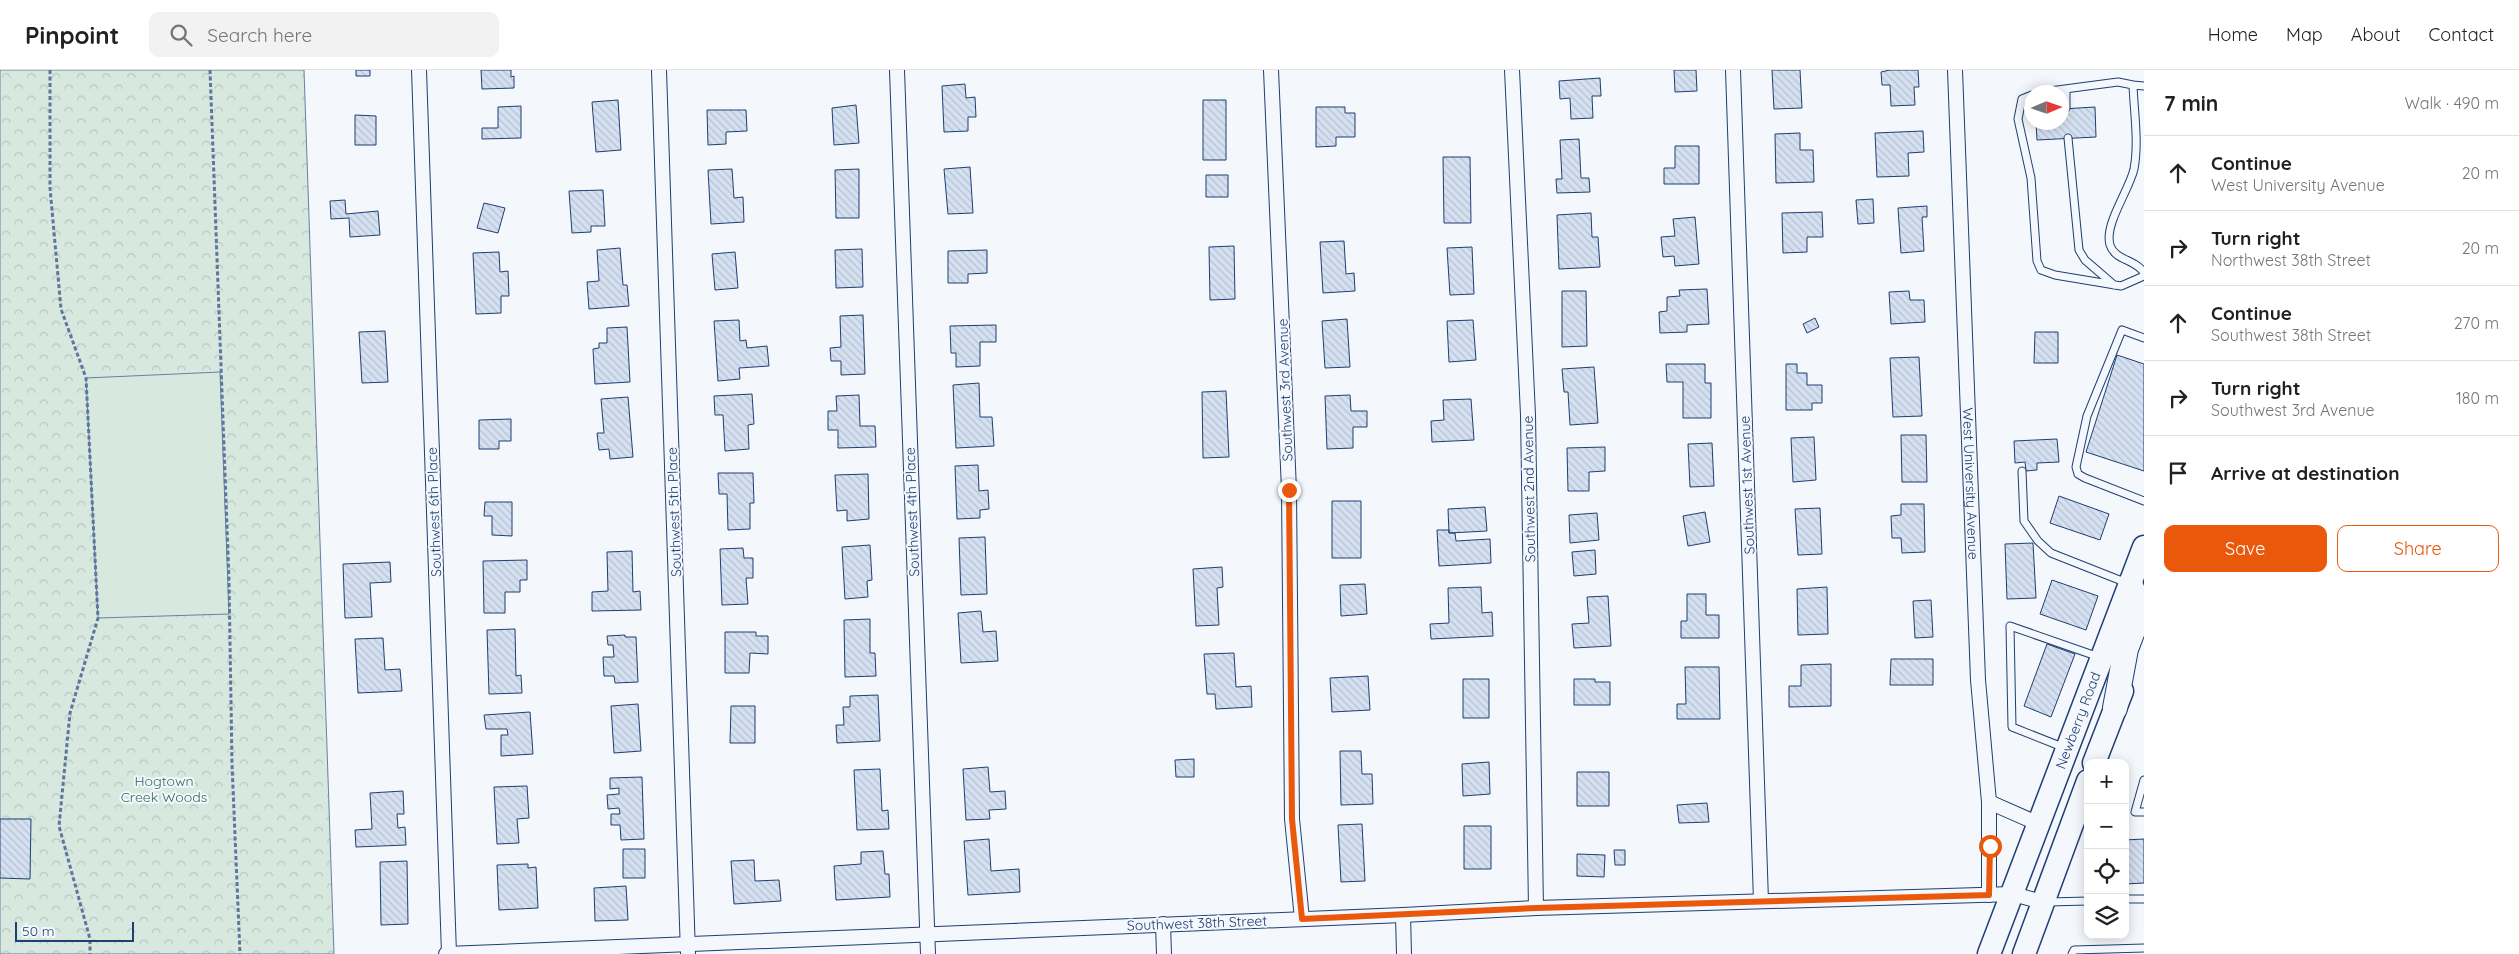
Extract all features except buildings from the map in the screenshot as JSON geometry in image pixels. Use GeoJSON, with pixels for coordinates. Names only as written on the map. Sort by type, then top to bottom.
{"type":"FeatureCollection","features":[{"type":"Feature","properties":{"kind":"highway"},"geometry":{"type":"LineString","coordinates":[[2116,708],[2126,650],[2139,615],[2140,607],[2130,584]]}},
{"type":"Feature","properties":{"kind":"main road","name":"Newberry Road"},"geometry":{"type":"LineString","coordinates":[[2013,894],[2144,547]]}},
{"type":"Feature","properties":{"kind":"main road"},"geometry":{"type":"LineString","coordinates":[[2096,759],[2144,633]]}},
{"type":"Feature","properties":{"kind":"main road"},"geometry":{"type":"LineString","coordinates":[[2024,954],[2084,792]]}},
{"type":"Feature","properties":{"kind":"main road"},"geometry":{"type":"LineString","coordinates":[[1989,954],[2013,894]]}},
{"type":"Feature","properties":{"kind":"street","name":"Southwest 6th Place"},"geometry":{"type":"LineString","coordinates":[[419,70],[448,954]]}},
{"type":"Feature","properties":{"kind":"street","name":"Southwest 5th Place"},"geometry":{"type":"LineString","coordinates":[[659,70],[688,949]]}},
{"type":"Feature","properties":{"kind":"street","name":"Southwest 4th Place"},"geometry":{"type":"LineString","coordinates":[[897,70],[928,954]]}},
{"type":"Feature","properties":{"kind":"street","name":"Southwest 3rd Avenue"},"geometry":{"type":"LineString","coordinates":[[1271,70],[1289,490],[1292,819],[1302,919]]}},
{"type":"Feature","properties":{"kind":"street","name":"Southwest 2nd Avenue"},"geometry":{"type":"LineString","coordinates":[[1512,70],[1528,415],[1536,908]]}},
{"type":"Feature","properties":{"kind":"street","name":"Southwest 1st Avenue"},"geometry":{"type":"LineString","coordinates":[[1733,70],[1761,901]]}},
{"type":"Feature","properties":{"kind":"street","name":"West University Avenue"},"geometry":{"type":"LineString","coordinates":[[1955,70],[1978,680],[1989,802],[1989,895]]}},
{"type":"Feature","properties":{"kind":"street"},"geometry":{"type":"LineString","coordinates":[[1989,802],[2039,824]]}},
{"type":"Feature","properties":{"kind":"street","name":"Southwest 38th Street"},"geometry":{"type":"LineString","coordinates":[[448,954],[688,949],[927,934],[1402,916],[1536,908],[2013,894],[2042,902]]}},
{"type":"Feature","properties":{"kind":"street"},"geometry":{"type":"LineString","coordinates":[[1402,916],[1404,954]]}},
{"type":"Feature","properties":{"kind":"street"},"geometry":{"type":"LineString","coordinates":[[1163,924],[1164,954]]}},
{"type":"Feature","properties":{"kind":"lane"},"geometry":{"type":"LineString","coordinates":[[2069,89],[2118,82],[2144,86]]}},
{"type":"Feature","properties":{"kind":"lane"},"geometry":{"type":"LineString","coordinates":[[2024,98],[2022,99],[2018,119],[2031,178],[2037,261],[2041,270],[2048,273],[2121,286],[2131,283],[2144,274],[2139,264],[2115,254],[2110,246],[2109,234],[2134,170],[2133,85]]}},
{"type":"Feature","properties":{"kind":"lane"},"geometry":{"type":"LineString","coordinates":[[2068,138],[2079,250],[2085,260],[2114,285]]}},
{"type":"Feature","properties":{"kind":"lane"},"geometry":{"type":"LineString","coordinates":[[2144,338],[2122,330],[2087,416],[2076,467],[2078,474],[2085,478],[2144,501]]}},
{"type":"Feature","properties":{"kind":"lane"},"geometry":{"type":"LineString","coordinates":[[2022,471],[2024,521],[2038,541],[2051,553],[2114,576],[2130,584]]}},
{"type":"Feature","properties":{"kind":"lane"},"geometry":{"type":"LineString","coordinates":[[2067,749],[2012,727],[2010,626],[2102,658]]}},
{"type":"Feature","properties":{"kind":"lane"},"geometry":{"type":"LineString","coordinates":[[2144,780],[2135,812],[2144,812]]}},
{"type":"Feature","properties":{"kind":"lane"},"geometry":{"type":"LineString","coordinates":[[2129,899],[2144,899]]}},
{"type":"Feature","properties":{"kind":"lane"},"geometry":{"type":"LineString","coordinates":[[2042,902],[2084,901]]}},
{"type":"Feature","properties":{"kind":"lane"},"geometry":{"type":"LineString","coordinates":[[2072,954],[2074,950],[2144,948]]}},
{"type":"Feature","properties":{"kind":"path"},"geometry":{"type":"LineString","coordinates":[[50,70],[50,188],[61,309],[86,378],[98,618],[70,713],[59,826],[90,940],[90,954]]}},
{"type":"Feature","properties":{"kind":"path"},"geometry":{"type":"LineString","coordinates":[[210,70],[229,581],[232,764],[240,954]]}},
{"type":"Feature","properties":{"kind":"green space","name":"Hogtown Creek Woods"},"geometry":{"type":"Polygon","coordinates":[[[0,70],[304,70],[334,954],[0,954],[0,70]]]}},
{"type":"Feature","properties":{"kind":"green space"},"geometry":{"type":"Polygon","coordinates":[[[220,372],[229,614],[98,618],[86,378],[220,372]]]}},
{"type":"Feature","properties":{"kind":"route"},"geometry":{"type":"LineString","coordinates":[[1289,490],[1292,819],[1302,919],[1402,916],[1536,908],[1989,895],[1990,846]]}}]}
